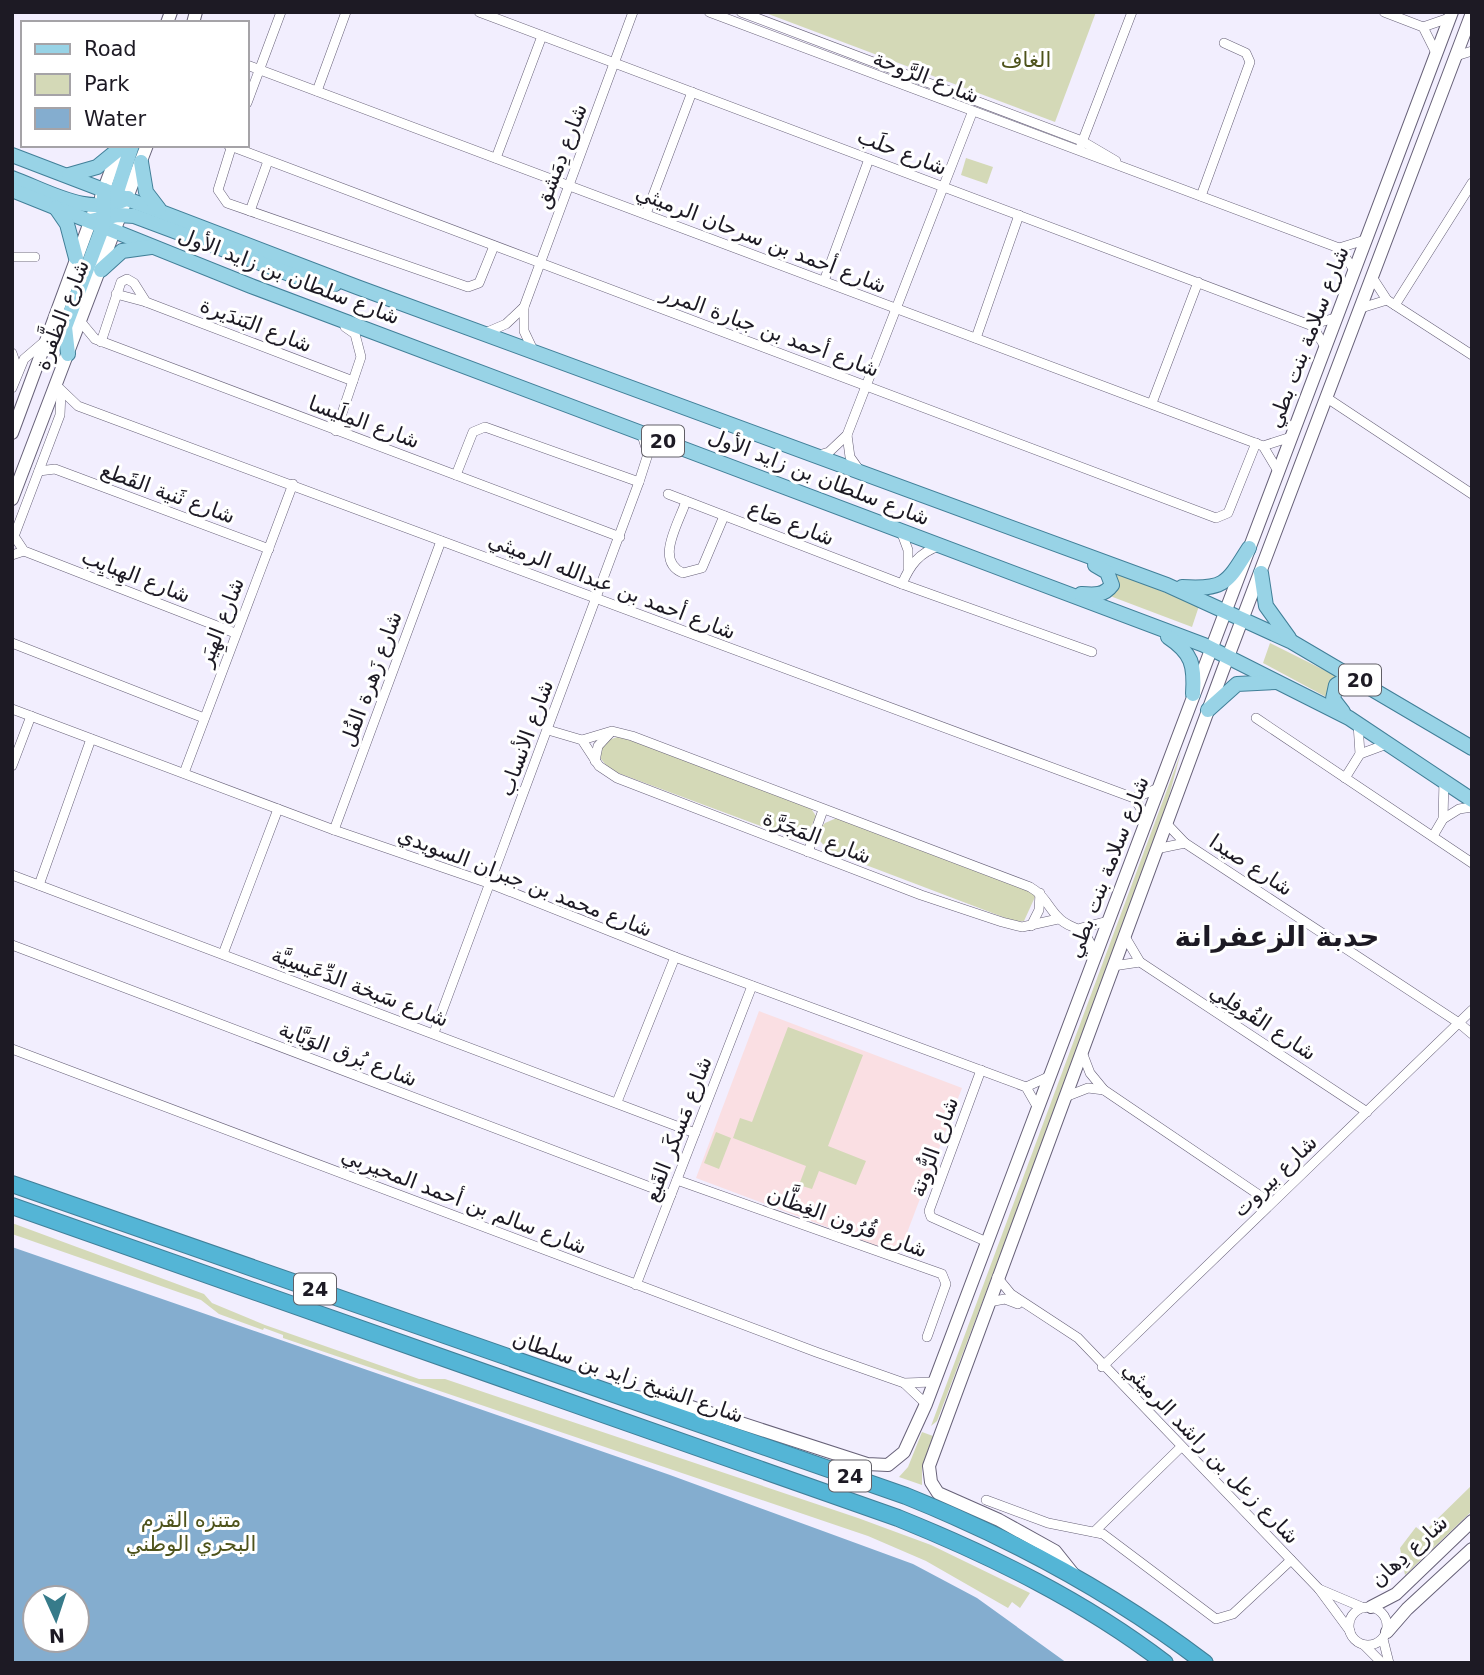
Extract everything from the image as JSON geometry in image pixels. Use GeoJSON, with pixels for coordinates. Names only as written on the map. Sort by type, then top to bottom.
{"type":"FeatureCollection","features":[{"type":"Feature","properties":{"kind":"highway","name":"شارع الشيخ زايد بن سلطان"},"geometry":{"type":"LineString","coordinates":[[12,1184],[906,1496],[1010,1541],[1075,1576],[1131,1610],[1205,1663]]}},
{"type":"Feature","properties":{"kind":"highway","name":"شارع الشيخ زايد بن سلطان"},"geometry":{"type":"LineString","coordinates":[[12,1206],[898,1518],[975,1550],[1049,1588],[1165,1663]]}},
{"type":"Feature","properties":{"kind":"main road","name":"شارع سلامة بنت بطي"},"geometry":{"type":"LineString","coordinates":[[1075,1576],[1055,1551],[999,1520],[945,1498],[934,1488],[929,1466],[1228,656],[1472,13]]}},
{"type":"Feature","properties":{"kind":"main road","name":"شارع سلامة بنت بطي"},"geometry":{"type":"LineString","coordinates":[[618,1395],[682,1404],[878,1466],[900,1459],[926,1404],[1450,15]]}},
{"type":"Feature","properties":{"kind":"main road"},"geometry":{"type":"LineString","coordinates":[[67,175],[97,167],[123,147]]}},
{"type":"Feature","properties":{"kind":"main road"},"geometry":{"type":"LineString","coordinates":[[70,348],[65,327],[109,211],[124,147]]}},
{"type":"Feature","properties":{"kind":"main road","name":"شارع الظَّفرة"},"geometry":{"type":"LineString","coordinates":[[12,433],[76,258],[141,162],[147,147]]}},
{"type":"Feature","properties":{"kind":"main road","name":"شارع سلطان بن زايد الأول"},"geometry":{"type":"LineString","coordinates":[[12,155],[67,175],[158,248],[293,302],[1069,593],[1158,630],[1212,648],[1283,682],[1354,721],[1472,800]]}},
{"type":"Feature","properties":{"kind":"main road"},"geometry":{"type":"LineString","coordinates":[[141,162],[146,192],[160,210]]}},
{"type":"Feature","properties":{"kind":"main road"},"geometry":{"type":"LineString","coordinates":[[12,178],[109,211],[134,216],[308,281],[357,287]]}},
{"type":"Feature","properties":{"kind":"main road","name":"شارع سلطان بن زايد الأول"},"geometry":{"type":"LineString","coordinates":[[12,190],[55,207],[109,211],[160,210],[357,287],[1065,547],[1244,618],[1384,694],[1472,748]]}},
{"type":"Feature","properties":{"kind":"main road"},"geometry":{"type":"LineString","coordinates":[[55,207],[68,224],[76,258]]}},
{"type":"Feature","properties":{"kind":"main road","name":"شارع الظَّفرة"},"geometry":{"type":"LineString","coordinates":[[12,499],[58,388],[70,348],[101,270],[109,211]]}},
{"type":"Feature","properties":{"kind":"main road"},"geometry":{"type":"LineString","coordinates":[[101,270],[122,251],[134,247],[158,248]]}},
{"type":"Feature","properties":{"kind":"main road"},"geometry":{"type":"LineString","coordinates":[[232,253],[226,255],[225,264],[251,286]]}},
{"type":"Feature","properties":{"kind":"main road"},"geometry":{"type":"LineString","coordinates":[[1065,547],[1107,572],[1112,585],[1099,595],[1069,593]]}},
{"type":"Feature","properties":{"kind":"main road"},"geometry":{"type":"LineString","coordinates":[[1167,586],[1218,587],[1229,579],[1248,548]]}},
{"type":"Feature","properties":{"kind":"main road"},"geometry":{"type":"LineString","coordinates":[[1261,573],[1266,606],[1292,642]]}},
{"type":"Feature","properties":{"kind":"main road"},"geometry":{"type":"LineString","coordinates":[[1158,630],[1187,652],[1194,661],[1194,694]]}},
{"type":"Feature","properties":{"kind":"main road"},"geometry":{"type":"LineString","coordinates":[[1208,710],[1237,684],[1250,681],[1283,682]]}},
{"type":"Feature","properties":{"kind":"main road"},"geometry":{"type":"LineString","coordinates":[[1354,721],[1334,699],[1336,685],[1350,682],[1384,694]]}},
{"type":"Feature","properties":{"kind":"main road"},"geometry":{"type":"LineString","coordinates":[[920,1417],[922,1427],[926,1430],[944,1420]]}},
{"type":"Feature","properties":{"kind":"main road","name":"شارع دِهان"},"geometry":{"type":"LineString","coordinates":[[1368,1607],[1396,1594],[1472,1521]]}},
{"type":"Feature","properties":{"kind":"main road","name":"شارع دِهان"},"geometry":{"type":"LineString","coordinates":[[1385,1636],[1407,1609],[1472,1549]]}},
{"type":"Feature","properties":{"kind":"street"},"geometry":{"type":"LineString","coordinates":[[248,100],[281,12]]}},
{"type":"Feature","properties":{"kind":"street"},"geometry":{"type":"LineString","coordinates":[[317,91],[346,12]]}},
{"type":"Feature","properties":{"kind":"street","name":"شارع حلَب"},"geometry":{"type":"LineString","coordinates":[[479,12],[1312,325]]}},
{"type":"Feature","properties":{"kind":"street","name":"شارع الرَّوحة"},"geometry":{"type":"LineString","coordinates":[[709,12],[972,113],[1339,248]]}},
{"type":"Feature","properties":{"kind":"street","name":"شارع الرَّوحة"},"geometry":{"type":"LineString","coordinates":[[741,12],[1082,141],[1133,170]]}},
{"type":"Feature","properties":{"kind":"street"},"geometry":{"type":"LineString","coordinates":[[1078,152],[1132,12]]}},
{"type":"Feature","properties":{"kind":"street"},"geometry":{"type":"LineString","coordinates":[[1384,12],[1423,27],[1436,53]]}},
{"type":"Feature","properties":{"kind":"street","name":"شارع دِمَشق"},"geometry":{"type":"LineString","coordinates":[[533,350],[524,331],[524,307],[634,14]]}},
{"type":"Feature","properties":{"kind":"street"},"geometry":{"type":"LineString","coordinates":[[1423,27],[1450,15]]}},
{"type":"Feature","properties":{"kind":"street"},"geometry":{"type":"LineString","coordinates":[[496,158],[542,36]]}},
{"type":"Feature","properties":{"kind":"street"},"geometry":{"type":"LineString","coordinates":[[1201,196],[1250,62],[1246,53],[1224,43]]}},
{"type":"Feature","properties":{"kind":"street"},"geometry":{"type":"LineString","coordinates":[[1456,56],[1472,51]]}},
{"type":"Feature","properties":{"kind":"street","name":"شارع أحمد بن سرحان الرميثي"},"geometry":{"type":"LineString","coordinates":[[248,65],[1260,445]]}},
{"type":"Feature","properties":{"kind":"street"},"geometry":{"type":"LineString","coordinates":[[646,214],[692,92]]}},
{"type":"Feature","properties":{"kind":"street"},"geometry":{"type":"LineString","coordinates":[[864,475],[850,457],[848,435],[972,113]]}},
{"type":"Feature","properties":{"kind":"street"},"geometry":{"type":"LineString","coordinates":[[230,147],[218,185],[219,195],[227,204],[468,287],[479,283],[494,246]]}},
{"type":"Feature","properties":{"kind":"street","name":"شارع أحمد بن جبارة المرر"},"geometry":{"type":"LineString","coordinates":[[233,147],[1195,510],[1223,518],[1228,513],[1260,445]]}},
{"type":"Feature","properties":{"kind":"street"},"geometry":{"type":"LineString","coordinates":[[824,281],[869,159]]}},
{"type":"Feature","properties":{"kind":"street"},"geometry":{"type":"LineString","coordinates":[[250,211],[268,161]]}},
{"type":"Feature","properties":{"kind":"street"},"geometry":{"type":"LineString","coordinates":[[1361,308],[1391,302],[1472,183]]}},
{"type":"Feature","properties":{"kind":"street"},"geometry":{"type":"LineString","coordinates":[[975,338],[1019,215]]}},
{"type":"Feature","properties":{"kind":"street"},"geometry":{"type":"LineString","coordinates":[[1354,271],[1339,248],[1365,240]]}},
{"type":"Feature","properties":{"kind":"street"},"geometry":{"type":"LineString","coordinates":[[12,257],[35,257]]}},
{"type":"Feature","properties":{"kind":"street"},"geometry":{"type":"LineString","coordinates":[[1372,277],[1391,302],[1472,355]]}},
{"type":"Feature","properties":{"kind":"street","name":"شارع البَندَيرة"},"geometry":{"type":"LineString","coordinates":[[145,302],[131,280],[121,282],[117,294],[145,302],[353,381]]}},
{"type":"Feature","properties":{"kind":"street"},"geometry":{"type":"LineString","coordinates":[[1152,403],[1198,282]]}},
{"type":"Feature","properties":{"kind":"street"},"geometry":{"type":"LineString","coordinates":[[70,348],[98,340],[117,294]]}},
{"type":"Feature","properties":{"kind":"street"},"geometry":{"type":"LineString","coordinates":[[293,302],[355,334],[362,353],[336,431]]}},
{"type":"Feature","properties":{"kind":"street"},"geometry":{"type":"LineString","coordinates":[[485,332],[503,326],[524,307]]}},
{"type":"Feature","properties":{"kind":"street"},"geometry":{"type":"LineString","coordinates":[[1325,347],[1312,325],[1335,318]]}},
{"type":"Feature","properties":{"kind":"street","name":"شارع المِلَيسا"},"geometry":{"type":"LineString","coordinates":[[80,321],[98,340],[620,537]]}},
{"type":"Feature","properties":{"kind":"street","name":"شارع الظَّفرة"},"geometry":{"type":"LineString","coordinates":[[12,388],[32,350],[47,340]]}},
{"type":"Feature","properties":{"kind":"street"},"geometry":{"type":"LineString","coordinates":[[18,374],[12,353],[32,350]]}},
{"type":"Feature","properties":{"kind":"street"},"geometry":{"type":"LineString","coordinates":[[12,555],[24,551],[13,538],[60,415],[58,388]]}},
{"type":"Feature","properties":{"kind":"street","name":"شارع أحمد بن عبدالله الرميثي"},"geometry":{"type":"LineString","coordinates":[[58,388],[78,406],[1134,798]]}},
{"type":"Feature","properties":{"kind":"street"},"geometry":{"type":"LineString","coordinates":[[1327,398],[1472,494]]}},
{"type":"Feature","properties":{"kind":"street"},"geometry":{"type":"LineString","coordinates":[[60,415],[78,406]]}},
{"type":"Feature","properties":{"kind":"street"},"geometry":{"type":"LineString","coordinates":[[456,475],[473,432],[485,427],[639,482]]}},
{"type":"Feature","properties":{"kind":"street"},"geometry":{"type":"LineString","coordinates":[[641,432],[648,454],[671,444]]}},
{"type":"Feature","properties":{"kind":"street"},"geometry":{"type":"LineString","coordinates":[[814,457],[829,452],[848,435]]}},
{"type":"Feature","properties":{"kind":"street"},"geometry":{"type":"LineString","coordinates":[[1278,471],[1260,445],[1291,437]]}},
{"type":"Feature","properties":{"kind":"street"},"geometry":{"type":"LineString","coordinates":[[46,451],[55,469]]}},
{"type":"Feature","properties":{"kind":"street","name":"شارع الأنساب"},"geometry":{"type":"LineString","coordinates":[[434,1033],[620,537],[648,454]]}},
{"type":"Feature","properties":{"kind":"street","name":"شارع ثَنية القَطع"},"geometry":{"type":"LineString","coordinates":[[39,471],[55,469],[269,549]]}},
{"type":"Feature","properties":{"kind":"street","name":"شارع الهِيَر"},"geometry":{"type":"LineString","coordinates":[[184,774],[293,484]]}},
{"type":"Feature","properties":{"kind":"street","name":"شارع صَاع"},"geometry":{"type":"LineString","coordinates":[[667,494],[902,584],[1092,652]]}},
{"type":"Feature","properties":{"kind":"street"},"geometry":{"type":"LineString","coordinates":[[686,501],[667,553],[671,566],[683,573],[702,568],[724,516]]}},
{"type":"Feature","properties":{"kind":"street"},"geometry":{"type":"LineString","coordinates":[[901,531],[908,550],[908,569]]}},
{"type":"Feature","properties":{"kind":"street","name":"شارع زَهرة الفُل"},"geometry":{"type":"LineString","coordinates":[[334,830],[441,541]]}},
{"type":"Feature","properties":{"kind":"street"},"geometry":{"type":"LineString","coordinates":[[902,584],[908,569],[920,555],[939,545]]}},
{"type":"Feature","properties":{"kind":"street","name":"شارع الهِبايِب"},"geometry":{"type":"LineString","coordinates":[[24,551],[235,633]]}},
{"type":"Feature","properties":{"kind":"street"},"geometry":{"type":"LineString","coordinates":[[12,643],[204,718]]}},
{"type":"Feature","properties":{"kind":"street","name":"شارع محمد بن جبران السويدي"},"geometry":{"type":"LineString","coordinates":[[12,709],[334,830],[491,884],[675,957],[1026,1087]]}},
{"type":"Feature","properties":{"kind":"street"},"geometry":{"type":"LineString","coordinates":[[12,766],[31,716]]}},
{"type":"Feature","properties":{"kind":"street"},"geometry":{"type":"LineString","coordinates":[[1256,718],[1472,863]]}},
{"type":"Feature","properties":{"kind":"street"},"geometry":{"type":"LineString","coordinates":[[1354,721],[1360,754]]}},
{"type":"Feature","properties":{"kind":"street"},"geometry":{"type":"LineString","coordinates":[[548,730],[582,740],[612,731]]}},
{"type":"Feature","properties":{"kind":"street"},"geometry":{"type":"LineString","coordinates":[[595,761],[600,741],[612,731]]}},
{"type":"Feature","properties":{"kind":"street","name":"شارع المَجَرَّة"},"geometry":{"type":"LineString","coordinates":[[612,731],[1040,892]]}},
{"type":"Feature","properties":{"kind":"street"},"geometry":{"type":"LineString","coordinates":[[39,885],[91,739]]}},
{"type":"Feature","properties":{"kind":"street","name":"شارع المَجَرَّة"},"geometry":{"type":"LineString","coordinates":[[582,740],[595,761],[617,778],[921,895],[1002,922],[1031,926],[1058,919]]}},
{"type":"Feature","properties":{"kind":"street"},"geometry":{"type":"LineString","coordinates":[[1345,778],[1360,754],[1390,743]]}},
{"type":"Feature","properties":{"kind":"street"},"geometry":{"type":"LineString","coordinates":[[1443,820],[1444,780]]}},
{"type":"Feature","properties":{"kind":"street"},"geometry":{"type":"LineString","coordinates":[[1147,818],[1134,798],[1158,788]]}},
{"type":"Feature","properties":{"kind":"street"},"geometry":{"type":"LineString","coordinates":[[1433,836],[1443,820],[1460,809],[1472,807]]}},
{"type":"Feature","properties":{"kind":"street"},"geometry":{"type":"LineString","coordinates":[[223,954],[278,809]]}},
{"type":"Feature","properties":{"kind":"street"},"geometry":{"type":"LineString","coordinates":[[808,852],[823,810]]}},
{"type":"Feature","properties":{"kind":"street","name":"شارع صيدا"},"geometry":{"type":"LineString","coordinates":[[1166,823],[1185,843],[1472,1034]]}},
{"type":"Feature","properties":{"kind":"street","name":"شارع صيدا"},"geometry":{"type":"LineString","coordinates":[[1156,849],[1185,843]]}},
{"type":"Feature","properties":{"kind":"street","name":"شارع سَبخة الدِّعَيسِيَّة"},"geometry":{"type":"LineString","coordinates":[[12,875],[695,1133]]}},
{"type":"Feature","properties":{"kind":"street"},"geometry":{"type":"LineString","coordinates":[[1040,892],[1058,919],[1080,928],[1108,921]]}},
{"type":"Feature","properties":{"kind":"street"},"geometry":{"type":"LineString","coordinates":[[1031,926],[1039,910],[1040,892]]}},
{"type":"Feature","properties":{"kind":"street"},"geometry":{"type":"LineString","coordinates":[[1080,928],[1095,956]]}},
{"type":"Feature","properties":{"kind":"street","name":"شارع الفُوفِلِي"},"geometry":{"type":"LineString","coordinates":[[1124,935],[1140,962],[1367,1112]]}},
{"type":"Feature","properties":{"kind":"street","name":"شارع بُرق الوَيَّاية"},"geometry":{"type":"LineString","coordinates":[[12,945],[671,1195]]}},
{"type":"Feature","properties":{"kind":"street"},"geometry":{"type":"LineString","coordinates":[[617,1102],[675,957]]}},
{"type":"Feature","properties":{"kind":"street"},"geometry":{"type":"LineString","coordinates":[[1113,966],[1140,962]]}},
{"type":"Feature","properties":{"kind":"street","name":"شارع مَسكَر القَبع"},"geometry":{"type":"LineString","coordinates":[[636,1285],[752,986]]}},
{"type":"Feature","properties":{"kind":"street","name":"شارع بيروت"},"geometry":{"type":"LineString","coordinates":[[1102,1367],[1472,1010]]}},
{"type":"Feature","properties":{"kind":"street","name":"شارع سالم بن أحمد المحيربي"},"geometry":{"type":"LineString","coordinates":[[12,1049],[636,1285],[904,1383],[934,1382]]}},
{"type":"Feature","properties":{"kind":"street"},"geometry":{"type":"LineString","coordinates":[[1081,1051],[1090,1073],[1104,1090],[1271,1203]]}},
{"type":"Feature","properties":{"kind":"street","name":"شارع الرُّوتة"},"geometry":{"type":"LineString","coordinates":[[981,1070],[929,1213],[931,1217],[987,1242]]}},
{"type":"Feature","properties":{"kind":"street"},"geometry":{"type":"LineString","coordinates":[[1038,1108],[1026,1087],[1050,1075]]}},
{"type":"Feature","properties":{"kind":"street"},"geometry":{"type":"LineString","coordinates":[[1063,1098],[1085,1089],[1104,1090]]}},
{"type":"Feature","properties":{"kind":"street","name":"شارع قُرُون الغِظَّان"},"geometry":{"type":"LineString","coordinates":[[677,1180],[942,1274],[946,1284],[927,1337]]}},
{"type":"Feature","properties":{"kind":"street","name":"شارع زعل بن راشد الرميثي"},"geometry":{"type":"LineString","coordinates":[[997,1277],[1006,1290],[1062,1326],[1078,1341],[1319,1589],[1350,1631]]}},
{"type":"Feature","properties":{"kind":"street","name":"شارع زعل بن راشد الرميثي"},"geometry":{"type":"LineString","coordinates":[[988,1302],[1000,1298],[1013,1301],[1074,1342],[1078,1341]]}},
{"type":"Feature","properties":{"kind":"street","name":"شارع سالم بن أحمد المحيربي"},"geometry":{"type":"LineString","coordinates":[[904,1383],[926,1404]]}},
{"type":"Feature","properties":{"kind":"street"},"geometry":{"type":"LineString","coordinates":[[1094,1532],[1181,1447]]}},
{"type":"Feature","properties":{"kind":"street"},"geometry":{"type":"LineString","coordinates":[[986,1500],[1048,1523],[1081,1532],[1094,1532],[1109,1538],[1216,1619],[1233,1614],[1291,1560]]}},
{"type":"Feature","properties":{"kind":"street","name":"شارع زعل بن راشد الرميثي"},"geometry":{"type":"LineString","coordinates":[[1319,1589],[1368,1607]]}},
{"type":"Feature","properties":{"kind":"street"},"geometry":{"type":"LineString","coordinates":[[1382,1663],[1355,1640],[1350,1631],[1350,1619],[1368,1607],[1383,1614],[1390,1663]]}},
{"type":"Feature","properties":{"kind":"street"},"geometry":{"type":"LineString","coordinates":[[1364,1645],[1374,1645],[1385,1636]]}},
{"type":"Feature","properties":{"kind":"shaded area"},"geometry":{"type":"Polygon","coordinates":[[[759,1011],[962,1088],[899,1254],[696,1178],[759,1011]]]}},
{"type":"Feature","properties":{"kind":"green space","name":"الغاف"},"geometry":{"type":"Polygon","coordinates":[[[763,12],[1096,12],[1055,122],[763,12]]]}},
{"type":"Feature","properties":{"kind":"green space"},"geometry":{"type":"Polygon","coordinates":[[[966,158],[993,167],[987,184],[961,175],[966,158]]]}},
{"type":"Feature","properties":{"kind":"green space"},"geometry":{"type":"Polygon","coordinates":[[[1116,573],[1199,606],[1192,627],[1110,596],[1118,586],[1116,573]]]}},
{"type":"Feature","properties":{"kind":"green space"},"geometry":{"type":"Polygon","coordinates":[[[1270,643],[1340,678],[1330,699],[1263,663],[1270,643]]]}},
{"type":"Feature","properties":{"kind":"green space"},"geometry":{"type":"Polygon","coordinates":[[[620,736],[810,807],[816,816],[805,840],[798,840],[610,770],[601,759],[601,748],[606,741],[620,736]]]}},
{"type":"Feature","properties":{"kind":"green space"},"geometry":{"type":"Polygon","coordinates":[[[1181,752],[1166,807],[1121,937],[937,1421],[931,1426],[1181,752]]]}},
{"type":"Feature","properties":{"kind":"green space"},"geometry":{"type":"Polygon","coordinates":[[[839,817],[1029,888],[1035,897],[1024,921],[1016,922],[829,851],[820,841],[820,829],[825,823],[839,817]]]}},
{"type":"Feature","properties":{"kind":"green space"},"geometry":{"type":"Polygon","coordinates":[[[788,1027],[863,1055],[828,1146],[866,1161],[856,1185],[819,1171],[812,1189],[799,1185],[806,1166],[733,1138],[740,1118],[752,1122],[788,1027]]]}},
{"type":"Feature","properties":{"kind":"green space"},"geometry":{"type":"Polygon","coordinates":[[[716,1132],[731,1138],[719,1169],[704,1163],[716,1132]]]}},
{"type":"Feature","properties":{"kind":"green space"},"geometry":{"type":"Polygon","coordinates":[[[12,1223],[204,1294],[212,1303],[265,1325],[419,1379],[445,1379],[858,1518],[931,1545],[1030,1593],[1020,1608],[1012,1602],[1008,1608],[926,1561],[868,1536],[283,1338],[283,1335],[219,1314],[201,1300],[12,1234],[12,1223]]]}},
{"type":"Feature","properties":{"kind":"green space"},"geometry":{"type":"Polygon","coordinates":[[[922,1432],[933,1436],[922,1467],[922,1485],[899,1477],[908,1467],[922,1432]]]}},
{"type":"Feature","properties":{"kind":"green space"},"geometry":{"type":"Polygon","coordinates":[[[1472,1485],[1472,1511],[1405,1575],[1400,1548],[1416,1527],[1423,1533],[1472,1485]]]}},
{"type":"Feature","properties":{"kind":"water","name":"متنزه القرم البحري الوطني"},"geometry":{"type":"Polygon","coordinates":[[[12,1247],[670,1475],[913,1564],[977,1598],[1067,1663],[12,1663],[12,1247]]]}},
{"type":"Feature","properties":{"kind":"district","name":"حدبة الزعفرانة"},"geometry":{"type":"Point","coordinates":[1277,936]}}]}
